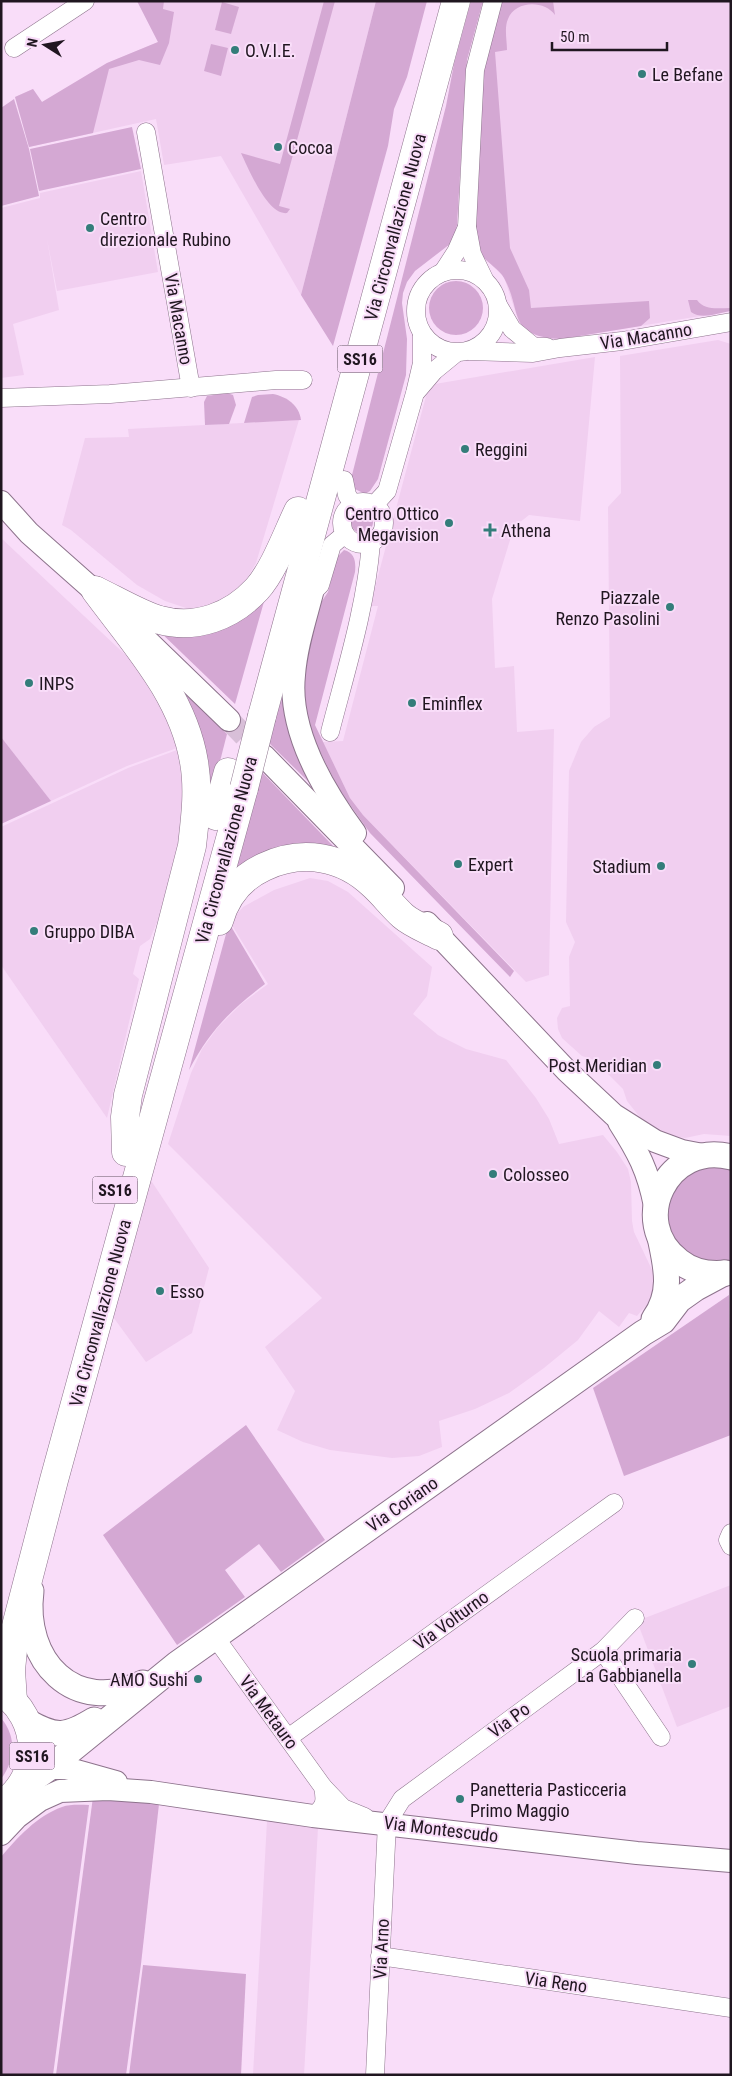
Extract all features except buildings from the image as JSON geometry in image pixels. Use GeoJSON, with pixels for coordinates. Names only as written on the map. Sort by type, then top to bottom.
{"type":"FeatureCollection","features":[{"type":"Feature","properties":{"kind":"main road","name":"Via Circonvallazione Nuova"},"geometry":{"type":"LineString","coordinates":[[10,1797],[27,1777],[32,1756],[32,1735],[14,1705],[11,1670],[15,1630],[137,1145],[236,780],[246,714],[298,511],[437,1]]}},
{"type":"Feature","properties":{"kind":"main road","name":"Via Circonvallazione Nuova"},"geometry":{"type":"LineString","coordinates":[[246,714],[422,129],[456,1]]}},
{"type":"Feature","properties":{"kind":"main road"},"geometry":{"type":"LineString","coordinates":[[312,593],[349,493],[384,327],[422,129]]}},
{"type":"Feature","properties":{"kind":"main road"},"geometry":{"type":"LineString","coordinates":[[95,590],[159,620],[185,624],[213,620],[241,604],[258,588],[298,511]]}},
{"type":"Feature","properties":{"kind":"main road"},"geometry":{"type":"LineString","coordinates":[[95,590],[164,683],[174,700],[187,731],[196,779],[192,846],[128,1095],[125,1117],[137,1145],[164,1114],[175,1084],[226,902],[238,886],[258,870],[280,860],[297,857],[310,856],[336,861],[372,884],[404,917],[439,936]]}},
{"type":"Feature","properties":{"kind":"main road","name":"Via Circonvallazione Nuova"},"geometry":{"type":"LineString","coordinates":[[1,1609],[137,1145]]}},
{"type":"Feature","properties":{"kind":"main road"},"geometry":{"type":"LineString","coordinates":[[655,1206],[660,1188],[671,1173],[686,1162],[703,1155],[721,1154],[731,1157]]}},
{"type":"Feature","properties":{"kind":"main road","name":"Via Coriano"},"geometry":{"type":"LineString","coordinates":[[643,1333],[660,1311],[667,1293],[668,1274],[655,1224],[655,1206]]}},
{"type":"Feature","properties":{"kind":"main road"},"geometry":{"type":"LineString","coordinates":[[660,1240],[671,1256],[687,1267],[705,1273],[727,1272]]}},
{"type":"Feature","properties":{"kind":"main road","name":"Via Coriano"},"geometry":{"type":"LineString","coordinates":[[10,1797],[49,1768],[139,1693],[215,1637],[643,1333],[663,1321],[679,1300],[696,1288],[727,1272]]}},
{"type":"Feature","properties":{"kind":"main road","name":"Via Coriano"},"geometry":{"type":"LineString","coordinates":[[39,1536],[29,1605],[30,1624],[35,1643],[44,1661],[67,1683],[79,1689],[95,1693],[116,1693],[133,1689],[162,1676]]}},
{"type":"Feature","properties":{"kind":"main road","name":"Via Coriano"},"geometry":{"type":"LineString","coordinates":[[14,1705],[45,1732],[59,1734],[78,1730],[139,1693]]}},
{"type":"Feature","properties":{"kind":"street"},"geometry":{"type":"LineString","coordinates":[[14,48],[85,1]]}},
{"type":"Feature","properties":{"kind":"street"},"geometry":{"type":"LineString","coordinates":[[443,272],[456,252],[466,227],[475,70],[493,1]]}},
{"type":"Feature","properties":{"kind":"street","name":"Via Macanno"},"geometry":{"type":"LineString","coordinates":[[146,132],[192,388]]}},
{"type":"Feature","properties":{"kind":"street","name":"Via Macanno"},"geometry":{"type":"LineString","coordinates":[[466,227],[472,254],[484,279],[494,291],[498,305],[512,329],[534,346],[560,348]]}},
{"type":"Feature","properties":{"kind":"street"},"geometry":{"type":"LineString","coordinates":[[374,505],[387,491],[422,363],[422,334],[416,319],[416,303],[423,288],[434,277],[443,272],[456,269],[471,272],[484,279]]}},
{"type":"Feature","properties":{"kind":"street"},"geometry":{"type":"LineString","coordinates":[[415,393],[434,371],[463,352],[479,346],[489,338],[497,323],[498,305]]}},
{"type":"Feature","properties":{"kind":"street","name":"Via Macanno"},"geometry":{"type":"LineString","coordinates":[[422,334],[430,343],[446,351],[533,353],[622,341],[731,322]]}},
{"type":"Feature","properties":{"kind":"street","name":"Via Macanno"},"geometry":{"type":"LineString","coordinates":[[1,398],[192,388],[276,380],[303,380]]}},
{"type":"Feature","properties":{"kind":"street"},"geometry":{"type":"LineString","coordinates":[[349,493],[360,503],[374,505],[380,510],[384,523],[381,535],[371,543],[358,544],[345,534],[342,523],[349,493]]}},
{"type":"Feature","properties":{"kind":"street"},"geometry":{"type":"LineString","coordinates":[[1,502],[29,533],[246,714]]}},
{"type":"Feature","properties":{"kind":"street"},"geometry":{"type":"LineString","coordinates":[[1,515],[29,533]]}},
{"type":"Feature","properties":{"kind":"street"},"geometry":{"type":"LineString","coordinates":[[345,534],[332,545],[320,586],[312,593],[294,675],[294,704],[318,774],[341,815],[402,896]]}},
{"type":"Feature","properties":{"kind":"street"},"geometry":{"type":"LineString","coordinates":[[330,732],[359,619],[369,566],[371,543]]}},
{"type":"Feature","properties":{"kind":"street"},"geometry":{"type":"LineString","coordinates":[[264,756],[402,896],[567,1071],[614,1115],[655,1141],[682,1151],[703,1155]]}},
{"type":"Feature","properties":{"kind":"street"},"geometry":{"type":"LineString","coordinates":[[614,1115],[640,1156],[650,1180],[655,1206]]}},
{"type":"Feature","properties":{"kind":"street","name":"Via Volturno"},"geometry":{"type":"LineString","coordinates":[[288,1738],[614,1503]]}},
{"type":"Feature","properties":{"kind":"street"},"geometry":{"type":"LineString","coordinates":[[731,1533],[728,1540],[731,1546]]}},
{"type":"Feature","properties":{"kind":"street","name":"Via Po"},"geometry":{"type":"LineString","coordinates":[[387,1823],[402,1799],[603,1651],[634,1618]]}},
{"type":"Feature","properties":{"kind":"street","name":"Via Metauro"},"geometry":{"type":"LineString","coordinates":[[215,1637],[323,1787],[343,1808],[361,1816],[387,1823]]}},
{"type":"Feature","properties":{"kind":"street"},"geometry":{"type":"LineString","coordinates":[[603,1651],[661,1737]]}},
{"type":"Feature","properties":{"kind":"street","name":"Via Montescudo"},"geometry":{"type":"LineString","coordinates":[[49,1768],[79,1770],[151,1792]]}},
{"type":"Feature","properties":{"kind":"street"},"geometry":{"type":"LineString","coordinates":[[312,1816],[322,1808],[326,1800],[323,1787]]}},
{"type":"Feature","properties":{"kind":"street","name":"Via Montescudo"},"geometry":{"type":"LineString","coordinates":[[1,1834],[17,1818],[40,1800],[60,1791],[108,1789],[151,1792],[312,1816],[387,1823],[637,1853],[731,1861]]}},
{"type":"Feature","properties":{"kind":"street","name":"Via Arno"},"geometry":{"type":"LineString","coordinates":[[375,2075],[387,1823]]}},
{"type":"Feature","properties":{"kind":"street","name":"Via Reno"},"geometry":{"type":"LineString","coordinates":[[380,1956],[731,2008]]}},
{"type":"Feature","properties":{"kind":"shaded area"},"geometry":{"type":"Polygon","coordinates":[[[137,1],[376,1],[301,295],[221,156],[164,165],[156,119],[29,147],[15,97],[33,89],[42,102],[107,63],[158,42],[137,1]]]}},
{"type":"Feature","properties":{"kind":"shaded area"},"geometry":{"type":"Polygon","coordinates":[[[137,1],[164,1],[163,9],[174,12],[169,43],[160,65],[139,60],[109,69],[93,133],[29,147],[15,97],[33,89],[42,102],[107,63],[158,42],[137,1]]]}},
{"type":"Feature","properties":{"kind":"shaded area"},"geometry":{"type":"Polygon","coordinates":[[[324,1],[335,1],[279,206],[290,209],[287,213],[280,212],[273,207],[260,190],[241,153],[280,164],[324,1]]]}},
{"type":"Feature","properties":{"kind":"shaded area"},"geometry":{"type":"Polygon","coordinates":[[[376,1],[427,1],[407,77],[394,109],[388,146],[333,346],[301,295],[376,1]]]}},
{"type":"Feature","properties":{"kind":"shaded area"},"geometry":{"type":"Polygon","coordinates":[[[471,1],[483,1],[467,60],[455,235],[450,244],[415,271],[407,282],[403,293],[402,303],[407,339],[406,375],[378,479],[370,491],[365,494],[355,489],[352,483],[352,475],[471,1]]]}},
{"type":"Feature","properties":{"kind":"shaded area"},"geometry":{"type":"Polygon","coordinates":[[[501,1],[731,1],[731,311],[561,339],[536,335],[519,323],[504,277],[481,255],[485,59],[501,1]]]}},
{"type":"Feature","properties":{"kind":"shaded area"},"geometry":{"type":"Polygon","coordinates":[[[501,1],[553,1],[555,15],[550,10],[538,5],[523,5],[517,8],[507,23],[507,50],[495,52],[510,248],[529,290],[531,308],[649,301],[650,318],[641,326],[561,339],[532,333],[519,320],[510,290],[504,278],[479,251],[472,231],[485,59],[501,1]]]}},
{"type":"Feature","properties":{"kind":"shaded area"},"geometry":{"type":"Polygon","coordinates":[[[222,2],[239,7],[231,34],[215,30],[222,2]]]}},
{"type":"Feature","properties":{"kind":"shaded area"},"geometry":{"type":"Polygon","coordinates":[[[211,44],[228,48],[221,76],[204,71],[211,44]]]}},
{"type":"Feature","properties":{"kind":"shaded area"},"geometry":{"type":"Polygon","coordinates":[[[14,99],[29,149],[39,196],[1,206],[1,108],[14,99]]]}},
{"type":"Feature","properties":{"kind":"shaded area"},"geometry":{"type":"Polygon","coordinates":[[[132,127],[141,169],[39,191],[30,149],[132,127]]]}},
{"type":"Feature","properties":{"kind":"shaded area"},"geometry":{"type":"Polygon","coordinates":[[[141,171],[158,272],[57,291],[47,239],[59,310],[13,324],[24,375],[1,378],[1,208],[40,198],[40,193],[141,171]]]}},
{"type":"Feature","properties":{"kind":"shaded area"},"geometry":{"type":"Polygon","coordinates":[[[456,281],[466,283],[475,289],[481,298],[483,308],[481,318],[475,327],[466,333],[456,335],[446,333],[437,327],[431,318],[429,308],[431,298],[437,289],[446,283],[456,281]]]}},
{"type":"Feature","properties":{"kind":"shaded area"},"geometry":{"type":"Polygon","coordinates":[[[688,300],[697,300],[700,304],[708,307],[731,308],[731,311],[700,316],[691,312],[688,300]]]}},
{"type":"Feature","properties":{"kind":"shaded area"},"geometry":{"type":"Polygon","coordinates":[[[718,340],[731,344],[731,1136],[704,1134],[685,1138],[667,1135],[643,1121],[627,1101],[623,1089],[594,1060],[582,1056],[562,1038],[558,1029],[557,1018],[562,1008],[570,1006],[569,957],[575,942],[566,922],[569,771],[581,742],[594,727],[610,717],[608,507],[621,493],[620,356],[718,340]]]}},
{"type":"Feature","properties":{"kind":"shaded area"},"geometry":{"type":"Polygon","coordinates":[[[595,357],[580,521],[529,515],[514,527],[492,599],[495,668],[514,666],[517,732],[554,729],[549,975],[526,982],[363,815],[350,798],[323,742],[343,741],[378,606],[370,606],[429,385],[595,357]]]}},
{"type":"Feature","properties":{"kind":"shaded area"},"geometry":{"type":"Polygon","coordinates":[[[227,393],[233,395],[236,405],[229,424],[205,425],[204,402],[207,396],[227,393]]]}},
{"type":"Feature","properties":{"kind":"shaded area"},"geometry":{"type":"Polygon","coordinates":[[[273,394],[291,402],[298,410],[301,420],[244,423],[252,397],[273,394]]]}},
{"type":"Feature","properties":{"kind":"shaded area"},"geometry":{"type":"Polygon","coordinates":[[[299,420],[256,563],[243,585],[233,594],[205,608],[186,608],[165,601],[137,585],[71,530],[62,525],[85,438],[129,437],[128,429],[299,420]]]}},
{"type":"Feature","properties":{"kind":"shaded area"},"geometry":{"type":"Polygon","coordinates":[[[362,511],[370,514],[373,522],[370,530],[362,533],[354,530],[351,522],[354,514],[362,511]]]}},
{"type":"Feature","properties":{"kind":"shaded area"},"geometry":{"type":"Polygon","coordinates":[[[1,538],[133,662],[164,714],[177,748],[127,766],[51,801],[1,737],[1,538]]]}},
{"type":"Feature","properties":{"kind":"shaded area"},"geometry":{"type":"Polygon","coordinates":[[[344,550],[348,551],[354,558],[355,572],[315,725],[350,798],[363,815],[514,971],[510,977],[370,833],[338,788],[313,738],[305,714],[304,667],[318,607],[328,592],[337,557],[344,550]]]}},
{"type":"Feature","properties":{"kind":"shaded area"},"geometry":{"type":"Polygon","coordinates":[[[267,591],[235,704],[157,629],[267,591]]]}},
{"type":"Feature","properties":{"kind":"shaded area"},"geometry":{"type":"Polygon","coordinates":[[[170,679],[227,734],[198,847],[170,679]]]}},
{"type":"Feature","properties":{"kind":"shaded area"},"geometry":{"type":"Polygon","coordinates":[[[283,686],[317,790],[268,742],[283,686]]]}},
{"type":"Feature","properties":{"kind":"shaded area"},"geometry":{"type":"Polygon","coordinates":[[[1,737],[51,801],[1,824],[1,737]]]}},
{"type":"Feature","properties":{"kind":"shaded area"},"geometry":{"type":"Polygon","coordinates":[[[177,750],[185,794],[183,829],[165,903],[150,939],[140,946],[133,974],[139,979],[107,1118],[1,965],[1,827],[128,768],[177,750]]]}},
{"type":"Feature","properties":{"kind":"shaded area"},"geometry":{"type":"Polygon","coordinates":[[[258,768],[337,850],[227,884],[258,768]]]}},
{"type":"Feature","properties":{"kind":"shaded area"},"geometry":{"type":"Polygon","coordinates":[[[310,878],[328,881],[348,892],[432,967],[427,996],[413,1014],[438,1035],[466,1049],[506,1060],[536,1098],[549,1119],[559,1144],[603,1135],[628,1169],[631,1182],[634,1232],[654,1274],[654,1292],[650,1301],[637,1316],[629,1313],[619,1327],[599,1311],[578,1340],[509,1393],[475,1409],[439,1421],[442,1447],[419,1456],[392,1458],[330,1450],[303,1442],[277,1430],[295,1391],[265,1347],[322,1298],[168,1144],[191,1073],[202,1049],[218,1027],[241,1004],[268,984],[230,922],[243,907],[274,890],[310,878]]]}},
{"type":"Feature","properties":{"kind":"shaded area"},"geometry":{"type":"Polygon","coordinates":[[[229,923],[265,984],[221,1022],[189,1070],[229,923]]]}},
{"type":"Feature","properties":{"kind":"shaded area"},"geometry":{"type":"Polygon","coordinates":[[[731,1159],[731,1262],[701,1264],[672,1246],[661,1201],[674,1174],[731,1159]]]}},
{"type":"Feature","properties":{"kind":"shaded area","name":"Esso"},"geometry":{"type":"Polygon","coordinates":[[[148,1176],[209,1268],[192,1333],[146,1362],[111,1314],[148,1176]]]}},
{"type":"Feature","properties":{"kind":"shaded area"},"geometry":{"type":"Polygon","coordinates":[[[729,1295],[731,1435],[624,1476],[593,1388],[729,1295]]]}},
{"type":"Feature","properties":{"kind":"shaded area"},"geometry":{"type":"Polygon","coordinates":[[[246,1425],[325,1540],[281,1572],[259,1544],[225,1570],[245,1597],[177,1645],[103,1535],[246,1425]]]}},
{"type":"Feature","properties":{"kind":"shaded area","name":"Scuola primaria La Gabbianella"},"geometry":{"type":"Polygon","coordinates":[[[731,1585],[731,1706],[677,1727],[637,1621],[731,1585]]]}},
{"type":"Feature","properties":{"kind":"shaded area"},"geometry":{"type":"Polygon","coordinates":[[[1,1718],[10,1733],[12,1748],[9,1764],[1,1779],[1,1718]]]}},
{"type":"Feature","properties":{"kind":"shaded area"},"geometry":{"type":"Polygon","coordinates":[[[93,1797],[159,1804],[141,1964],[126,2075],[56,2075],[93,1797]]]}},
{"type":"Feature","properties":{"kind":"shaded area"},"geometry":{"type":"Polygon","coordinates":[[[89,1805],[53,2075],[1,2075],[1,1857],[21,1835],[44,1816],[65,1806],[89,1805]]]}},
{"type":"Feature","properties":{"kind":"shaded area"},"geometry":{"type":"Polygon","coordinates":[[[267,1821],[318,1828],[304,2075],[253,2075],[267,1821]]]}},
{"type":"Feature","properties":{"kind":"shaded area"},"geometry":{"type":"Polygon","coordinates":[[[143,1965],[246,1974],[241,2075],[129,2075],[143,1965]]]}},
{"type":"Feature","properties":{"kind":"tunnel"},"geometry":{"type":"LineString","coordinates":[[229,720],[264,756]]}},
{"type":"Feature","properties":{"kind":"place","name":"O.V.I.E."},"geometry":{"type":"Point","coordinates":[235,50]}},
{"type":"Feature","properties":{"kind":"place","name":"Le Befane"},"geometry":{"type":"Point","coordinates":[642,74]}},
{"type":"Feature","properties":{"kind":"place","name":"Cocoa"},"geometry":{"type":"Point","coordinates":[278,147]}},
{"type":"Feature","properties":{"kind":"place","name":"Centro direzionale Rubino"},"geometry":{"type":"Point","coordinates":[90,228]}},
{"type":"Feature","properties":{"kind":"place","name":"Reggini"},"geometry":{"type":"Point","coordinates":[465,449]}},
{"type":"Feature","properties":{"kind":"place","name":"Centro Ottico Megavision"},"geometry":{"type":"Point","coordinates":[449,523]}},
{"type":"Feature","properties":{"kind":"place","name":"Athena"},"geometry":{"type":"Point","coordinates":[490,530]}},
{"type":"Feature","properties":{"kind":"place","name":"Piazzale Renzo Pasolini"},"geometry":{"type":"Point","coordinates":[670,607]}},
{"type":"Feature","properties":{"kind":"place","name":"INPS"},"geometry":{"type":"Point","coordinates":[29,683]}},
{"type":"Feature","properties":{"kind":"place","name":"Eminflex"},"geometry":{"type":"Point","coordinates":[412,703]}},
{"type":"Feature","properties":{"kind":"place","name":"Expert"},"geometry":{"type":"Point","coordinates":[458,864]}},
{"type":"Feature","properties":{"kind":"place","name":"Stadium"},"geometry":{"type":"Point","coordinates":[661,866]}},
{"type":"Feature","properties":{"kind":"place","name":"Gruppo DIBA"},"geometry":{"type":"Point","coordinates":[34,931]}},
{"type":"Feature","properties":{"kind":"place","name":"Post Meridian"},"geometry":{"type":"Point","coordinates":[657,1065]}},
{"type":"Feature","properties":{"kind":"place","name":"Colosseo"},"geometry":{"type":"Point","coordinates":[493,1174]}},
{"type":"Feature","properties":{"kind":"place","name":"Esso"},"geometry":{"type":"Point","coordinates":[160,1291]}},
{"type":"Feature","properties":{"kind":"place","name":"Scuola primaria La Gabbianella"},"geometry":{"type":"Point","coordinates":[692,1664]}},
{"type":"Feature","properties":{"kind":"place","name":"AMO Sushi"},"geometry":{"type":"Point","coordinates":[198,1679]}},
{"type":"Feature","properties":{"kind":"place","name":"Panetteria Pasticceria Primo Maggio"},"geometry":{"type":"Point","coordinates":[460,1799]}}]}
